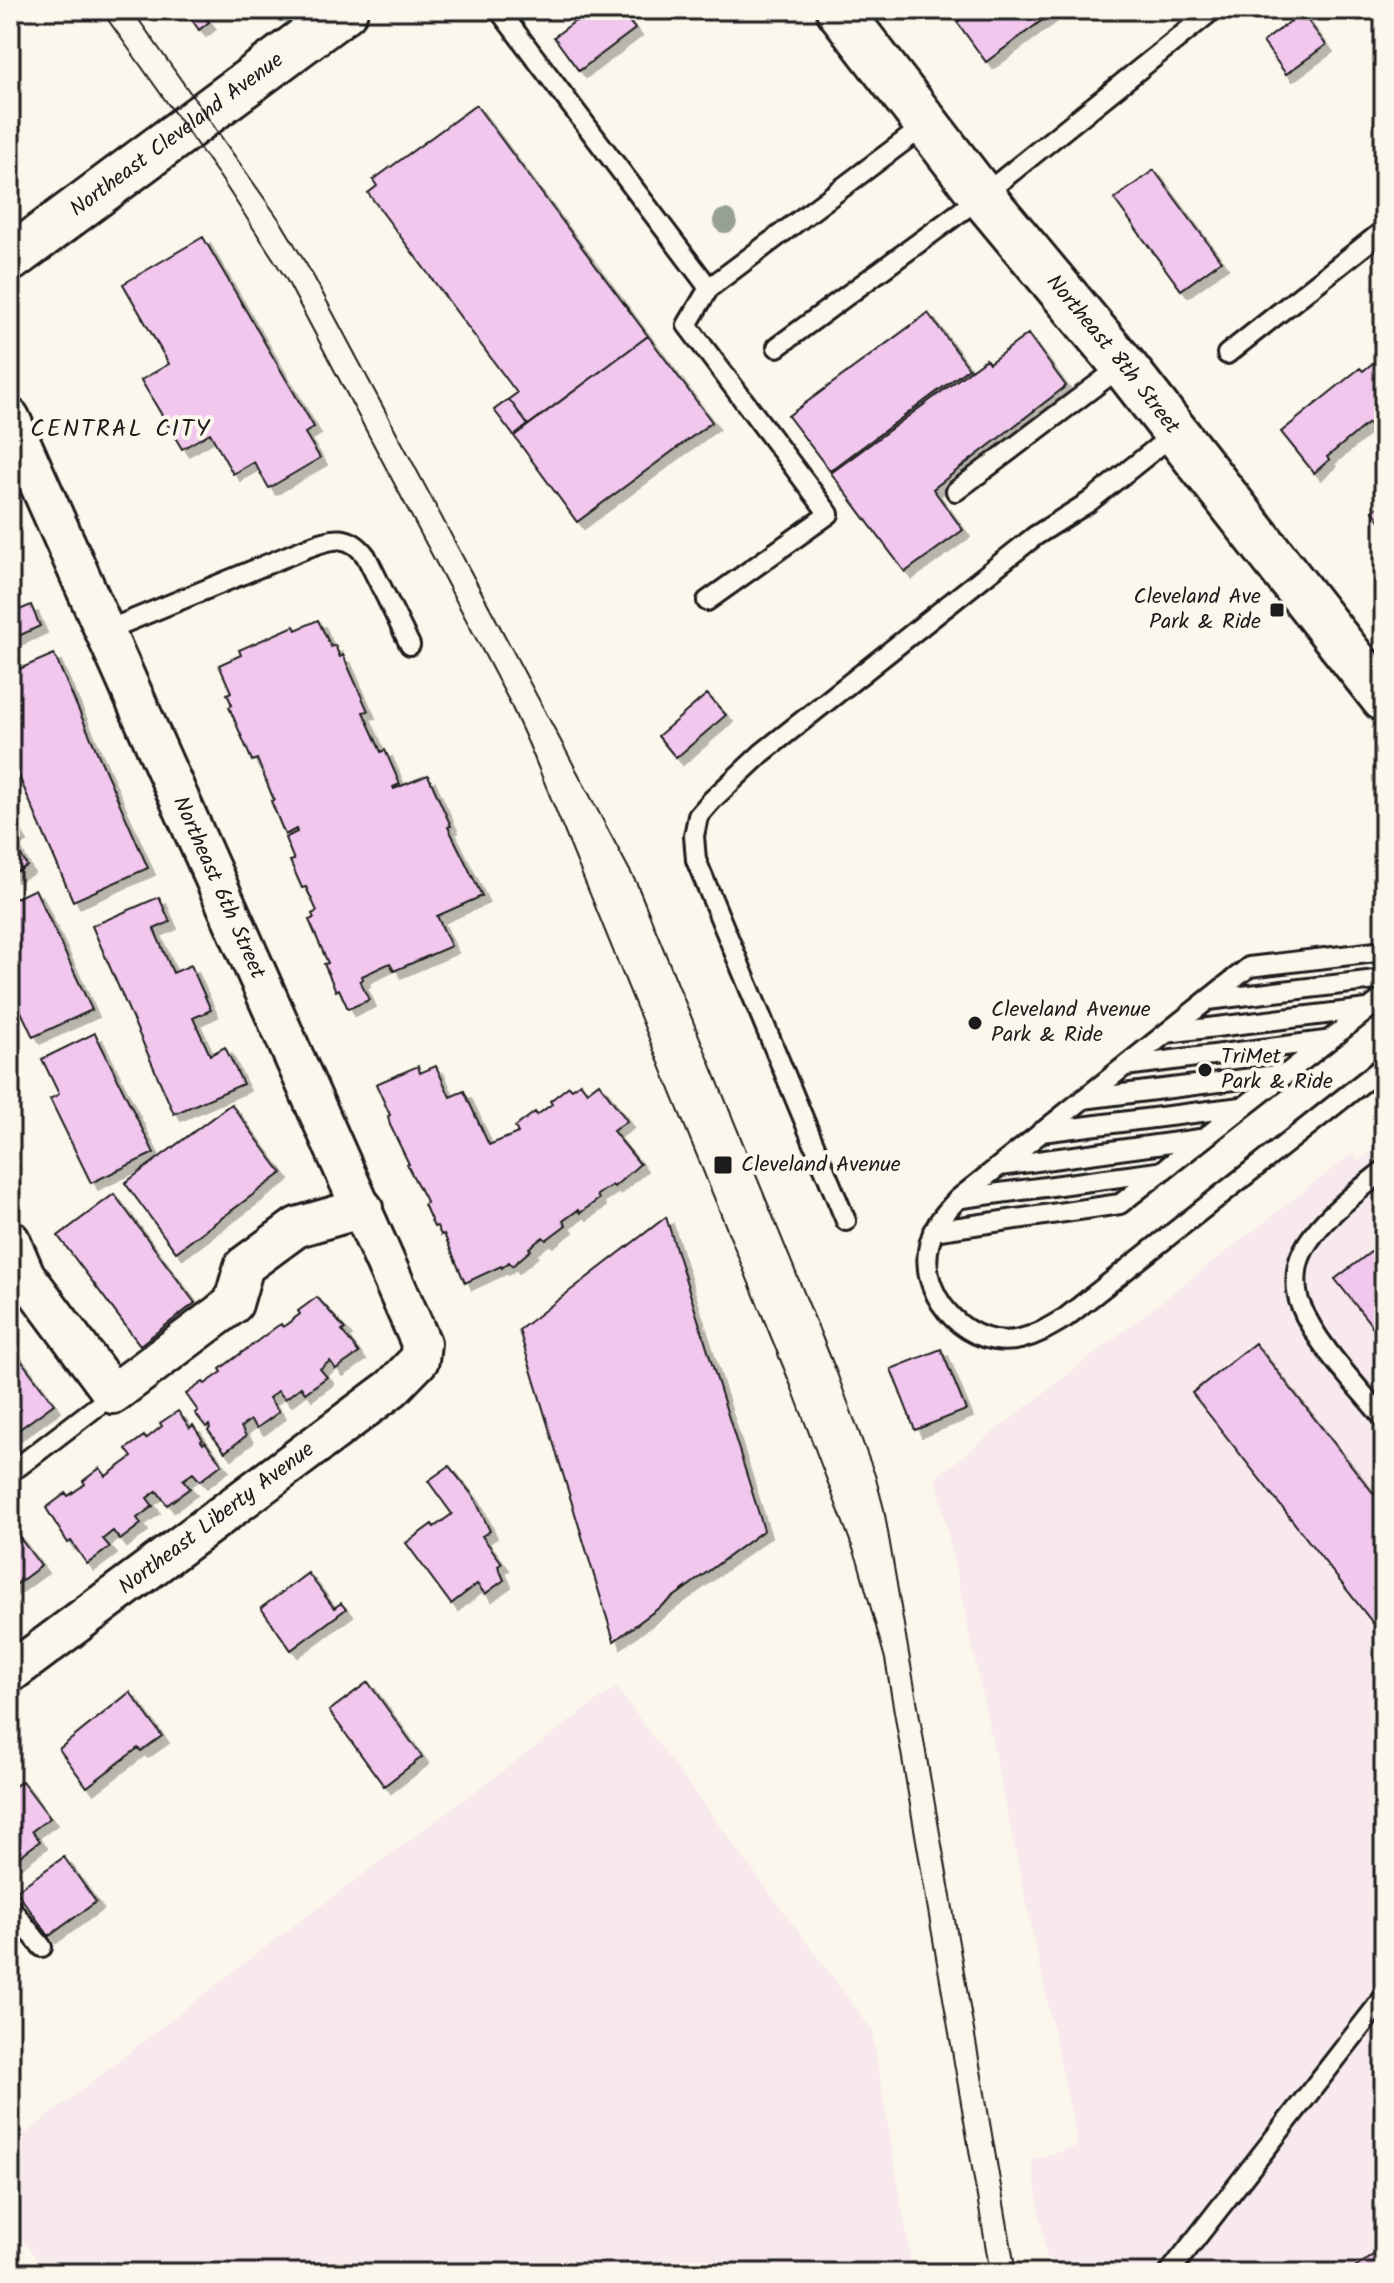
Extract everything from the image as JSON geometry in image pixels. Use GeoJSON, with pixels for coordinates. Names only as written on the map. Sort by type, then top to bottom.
{"type":"FeatureCollection","features":[{"type":"Feature","properties":{"kind":"street","name":"Northeast Cleveland Avenue"},"geometry":{"type":"LineString","coordinates":[[10,259],[345,10]]}},
{"type":"Feature","properties":{"kind":"street","name":"Northeast 8th Street"},"geometry":{"type":"LineString","coordinates":[[839,10],[982,196],[1123,365],[1381,690]]}},
{"type":"Feature","properties":{"kind":"street","name":"Northeast 6th Street"},"geometry":{"type":"LineString","coordinates":[[10,418],[363,1208],[421,1343],[419,1360]]}},
{"type":"Feature","properties":{"kind":"street"},"geometry":{"type":"LineString","coordinates":[[10,1240],[25,1275],[113,1394],[233,1304],[244,1266],[297,1227],[363,1208]]}},
{"type":"Feature","properties":{"kind":"street","name":"Northeast Liberty Avenue"},"geometry":{"type":"LineString","coordinates":[[10,1673],[392,1388],[419,1360]]}},
{"type":"Feature","properties":{"kind":"lane"},"geometry":{"type":"LineString","coordinates":[[499,10],[709,288]]}},
{"type":"Feature","properties":{"kind":"lane"},"geometry":{"type":"LineString","coordinates":[[777,347],[982,196],[1213,10]]}},
{"type":"Feature","properties":{"kind":"lane"},"geometry":{"type":"LineString","coordinates":[[707,601],[829,514],[687,325],[709,288],[927,124]]}},
{"type":"Feature","properties":{"kind":"lane"},"geometry":{"type":"LineString","coordinates":[[1227,354],[1384,230]]}},
{"type":"Feature","properties":{"kind":"lane"},"geometry":{"type":"LineString","coordinates":[[956,491],[1123,365]]}},
{"type":"Feature","properties":{"kind":"lane"},"geometry":{"type":"LineString","coordinates":[[846,1221],[696,860],[694,836],[698,816],[762,753],[1035,536],[1089,502],[1175,433]]}},
{"type":"Feature","properties":{"kind":"lane"},"geometry":{"type":"LineString","coordinates":[[105,631],[309,547],[340,538],[355,544],[366,556],[410,645]]}},
{"type":"Feature","properties":{"kind":"lane"},"geometry":{"type":"LineString","coordinates":[[1384,951],[1249,967],[958,1199],[933,1231],[927,1269],[933,1289],[960,1326],[978,1335],[995,1340],[1018,1340],[1042,1332],[1065,1318],[1384,1066]]}},
{"type":"Feature","properties":{"kind":"lane"},"geometry":{"type":"LineString","coordinates":[[1208,1000],[1384,979]]}},
{"type":"Feature","properties":{"kind":"lane"},"geometry":{"type":"LineString","coordinates":[[1166,1033],[1377,1003]]}},
{"type":"Feature","properties":{"kind":"lane"},"geometry":{"type":"LineString","coordinates":[[933,1231],[1120,1204],[1377,1003]]}},
{"type":"Feature","properties":{"kind":"lane"},"geometry":{"type":"LineString","coordinates":[[1125,1066],[1327,1041]]}},
{"type":"Feature","properties":{"kind":"lane"},"geometry":{"type":"LineString","coordinates":[[1083,1099],[1286,1073]]}},
{"type":"Feature","properties":{"kind":"lane"},"geometry":{"type":"LineString","coordinates":[[1041,1132],[1244,1107]]}},
{"type":"Feature","properties":{"kind":"lane"},"geometry":{"type":"LineString","coordinates":[[1000,1166],[1203,1139]]}},
{"type":"Feature","properties":{"kind":"lane"},"geometry":{"type":"LineString","coordinates":[[1384,1170],[1341,1207],[1311,1239],[1300,1259],[1296,1284],[1299,1304],[1312,1328],[1384,1419]]}},
{"type":"Feature","properties":{"kind":"lane"},"geometry":{"type":"LineString","coordinates":[[958,1199],[1161,1172]]}},
{"type":"Feature","properties":{"kind":"lane"},"geometry":{"type":"LineString","coordinates":[[18,1467],[113,1394]]}},
{"type":"Feature","properties":{"kind":"lane"},"geometry":{"type":"LineString","coordinates":[[10,1907],[42,1947]]}},
{"type":"Feature","properties":{"kind":"lane"},"geometry":{"type":"LineString","coordinates":[[1169,2273],[1384,1997]]}},
{"type":"Feature","properties":{"kind":"shaded area"},"geometry":{"type":"Polygon","coordinates":[[[1384,1139],[1384,2273],[1049,2273],[1031,2160],[1078,2146],[936,1477],[1353,1153],[1360,1161],[1384,1139]]]}},
{"type":"Feature","properties":{"kind":"shaded area"},"geometry":{"type":"Polygon","coordinates":[[[616,1687],[872,2030],[913,2273],[47,2273],[10,2223],[10,2146],[245,1962],[616,1687]]]}},
{"type":"Feature","properties":{"kind":"building"},"geometry":{"type":"Polygon","coordinates":[[[199,10],[209,22],[199,30],[190,17],[199,10]]]}},
{"type":"Feature","properties":{"kind":"building"},"geometry":{"type":"Polygon","coordinates":[[[590,10],[620,10],[635,29],[579,71],[554,37],[590,10]]]}},
{"type":"Feature","properties":{"kind":"building"},"geometry":{"type":"Polygon","coordinates":[[[973,10],[1056,10],[986,62],[957,22],[973,10]]]}},
{"type":"Feature","properties":{"kind":"building"},"geometry":{"type":"Polygon","coordinates":[[[1302,13],[1326,45],[1286,74],[1263,42],[1302,13]]]}},
{"type":"Feature","properties":{"kind":"building"},"geometry":{"type":"Polygon","coordinates":[[[476,105],[648,336],[528,425],[509,399],[517,393],[368,193],[377,186],[373,180],[476,105]]]}},
{"type":"Feature","properties":{"kind":"building"},"geometry":{"type":"Polygon","coordinates":[[[1154,170],[1221,261],[1181,290],[1114,199],[1154,170]]]}},
{"type":"Feature","properties":{"kind":"building"},"geometry":{"type":"Polygon","coordinates":[[[203,237],[314,427],[305,433],[320,458],[269,488],[254,462],[233,474],[210,433],[182,449],[141,380],[169,364],[123,284],[203,237]]]}},
{"type":"Feature","properties":{"kind":"building"},"geometry":{"type":"Polygon","coordinates":[[[928,313],[969,368],[830,471],[788,416],[928,313]]]}},
{"type":"Feature","properties":{"kind":"building"},"geometry":{"type":"Polygon","coordinates":[[[1028,334],[1066,386],[933,489],[963,530],[905,572],[831,473],[986,359],[989,363],[1028,334]]]}},
{"type":"Feature","properties":{"kind":"building"},"geometry":{"type":"Polygon","coordinates":[[[648,336],[712,422],[577,522],[514,436],[648,336]]]}},
{"type":"Feature","properties":{"kind":"building"},"geometry":{"type":"Polygon","coordinates":[[[1384,354],[1384,424],[1374,432],[1368,423],[1327,457],[1329,460],[1314,473],[1281,432],[1360,368],[1363,371],[1384,354]]]}},
{"type":"Feature","properties":{"kind":"building"},"geometry":{"type":"Polygon","coordinates":[[[509,399],[528,425],[514,436],[494,410],[509,399]]]}},
{"type":"Feature","properties":{"kind":"building"},"geometry":{"type":"Polygon","coordinates":[[[1384,502],[1384,526],[1373,511],[1384,502]]]}},
{"type":"Feature","properties":{"kind":"building"},"geometry":{"type":"Polygon","coordinates":[[[10,602],[15,612],[31,605],[40,626],[10,640],[10,602]]]}},
{"type":"Feature","properties":{"kind":"building"},"geometry":{"type":"Polygon","coordinates":[[[318,620],[331,647],[335,645],[340,657],[343,655],[368,711],[363,712],[400,784],[394,789],[428,775],[451,826],[448,827],[482,896],[437,916],[451,946],[394,971],[390,963],[362,976],[360,981],[369,1000],[348,1009],[324,964],[328,963],[309,920],[314,918],[312,914],[317,911],[290,861],[294,860],[285,838],[297,832],[296,829],[285,835],[257,759],[252,761],[229,707],[232,705],[227,694],[231,692],[219,665],[241,655],[239,650],[294,626],[296,630],[318,620]]]}},
{"type":"Feature","properties":{"kind":"building"},"geometry":{"type":"Polygon","coordinates":[[[54,654],[148,868],[73,901],[10,756],[10,673],[54,654]]]}},
{"type":"Feature","properties":{"kind":"building"},"geometry":{"type":"Polygon","coordinates":[[[707,694],[726,715],[676,758],[658,736],[707,694]]]}},
{"type":"Feature","properties":{"kind":"building"},"geometry":{"type":"Polygon","coordinates":[[[10,815],[20,835],[12,839],[27,866],[10,875],[10,815]]]}},
{"type":"Feature","properties":{"kind":"building"},"geometry":{"type":"Polygon","coordinates":[[[35,889],[92,1010],[33,1037],[10,988],[10,901],[35,889]]]}},
{"type":"Feature","properties":{"kind":"building"},"geometry":{"type":"Polygon","coordinates":[[[159,897],[170,922],[154,929],[173,973],[191,965],[211,1010],[193,1018],[210,1055],[225,1047],[243,1084],[174,1114],[92,926],[159,897]]]}},
{"type":"Feature","properties":{"kind":"building"},"geometry":{"type":"Polygon","coordinates":[[[95,1033],[154,1153],[91,1183],[50,1099],[59,1094],[42,1059],[95,1033]]]}},
{"type":"Feature","properties":{"kind":"building"},"geometry":{"type":"Polygon","coordinates":[[[418,1066],[420,1073],[436,1066],[450,1097],[464,1091],[489,1145],[518,1133],[515,1127],[552,1104],[550,1101],[569,1086],[572,1089],[580,1083],[587,1092],[599,1083],[627,1121],[613,1131],[640,1164],[614,1187],[612,1185],[597,1195],[599,1199],[563,1221],[566,1225],[529,1248],[531,1250],[512,1266],[509,1262],[465,1283],[444,1234],[441,1235],[437,1226],[434,1227],[424,1204],[427,1203],[407,1165],[376,1084],[418,1066]]]}},
{"type":"Feature","properties":{"kind":"building"},"geometry":{"type":"Polygon","coordinates":[[[231,1104],[282,1173],[176,1252],[125,1183],[231,1104]]]}},
{"type":"Feature","properties":{"kind":"building"},"geometry":{"type":"Polygon","coordinates":[[[114,1194],[195,1303],[140,1345],[58,1236],[114,1194]]]}},
{"type":"Feature","properties":{"kind":"building"},"geometry":{"type":"Polygon","coordinates":[[[666,1217],[764,1530],[614,1641],[519,1330],[666,1217]]]}},
{"type":"Feature","properties":{"kind":"building"},"geometry":{"type":"Polygon","coordinates":[[[1384,1242],[1384,1341],[1335,1279],[1384,1242]]]}},
{"type":"Feature","properties":{"kind":"building"},"geometry":{"type":"Polygon","coordinates":[[[317,1297],[345,1329],[342,1331],[359,1353],[336,1369],[330,1361],[320,1369],[327,1377],[305,1393],[301,1387],[285,1399],[278,1391],[269,1398],[279,1412],[257,1428],[250,1420],[241,1427],[246,1436],[225,1452],[208,1430],[209,1425],[206,1427],[195,1413],[198,1411],[186,1394],[222,1372],[220,1369],[276,1327],[281,1324],[283,1327],[317,1297]]]}},
{"type":"Feature","properties":{"kind":"building"},"geometry":{"type":"Polygon","coordinates":[[[1255,1343],[1384,1507],[1384,1637],[1192,1393],[1255,1343]]]}},
{"type":"Feature","properties":{"kind":"building"},"geometry":{"type":"Polygon","coordinates":[[[10,1346],[54,1404],[10,1436],[10,1346]]]}},
{"type":"Feature","properties":{"kind":"building"},"geometry":{"type":"Polygon","coordinates":[[[941,1349],[966,1410],[915,1430],[891,1369],[941,1349]]]}},
{"type":"Feature","properties":{"kind":"building"},"geometry":{"type":"Polygon","coordinates":[[[178,1411],[190,1428],[193,1425],[203,1444],[205,1442],[222,1464],[200,1481],[193,1473],[183,1480],[190,1488],[167,1505],[157,1491],[147,1498],[153,1506],[137,1518],[141,1524],[120,1540],[113,1531],[103,1539],[110,1547],[87,1564],[71,1541],[68,1543],[46,1508],[85,1484],[83,1481],[100,1468],[106,1476],[132,1457],[126,1449],[144,1436],[146,1439],[162,1426],[160,1423],[178,1411]]]}},
{"type":"Feature","properties":{"kind":"building"},"geometry":{"type":"Polygon","coordinates":[[[449,1466],[474,1497],[490,1531],[482,1536],[502,1563],[498,1566],[504,1580],[485,1594],[477,1584],[451,1604],[406,1543],[452,1514],[428,1481],[449,1466]]]}},
{"type":"Feature","properties":{"kind":"building"},"geometry":{"type":"Polygon","coordinates":[[[13,1529],[41,1566],[10,1589],[10,1531],[13,1529]]]}},
{"type":"Feature","properties":{"kind":"building"},"geometry":{"type":"Polygon","coordinates":[[[308,1573],[334,1608],[341,1603],[346,1609],[291,1650],[261,1608],[308,1573]]]}},
{"type":"Feature","properties":{"kind":"building"},"geometry":{"type":"Polygon","coordinates":[[[368,1682],[422,1757],[384,1786],[329,1711],[368,1682]]]}},
{"type":"Feature","properties":{"kind":"building"},"geometry":{"type":"Polygon","coordinates":[[[130,1692],[162,1736],[141,1751],[138,1748],[87,1787],[59,1749],[130,1692]]]}},
{"type":"Feature","properties":{"kind":"building"},"geometry":{"type":"Polygon","coordinates":[[[22,1781],[50,1818],[32,1831],[40,1841],[15,1860],[10,1854],[10,1790],[22,1781]]]}},
{"type":"Feature","properties":{"kind":"building"},"geometry":{"type":"Polygon","coordinates":[[[64,1857],[96,1902],[49,1936],[16,1891],[64,1857]]]}},
{"type":"Feature","properties":{"kind":"building"},"geometry":{"type":"Polygon","coordinates":[[[1384,2247],[1384,2273],[1348,2273],[1384,2247]]]}},
{"type":"Feature","properties":{"kind":"tram line"},"geometry":{"type":"LineString","coordinates":[[101,10],[220,177],[285,277],[509,701],[791,1386],[858,1562],[885,1659],[990,2273]]}},
{"type":"Feature","properties":{"kind":"tram line"},"geometry":{"type":"LineString","coordinates":[[132,10],[281,222],[314,277],[637,884],[837,1373],[875,1475],[884,1509],[1016,2273]]}},
{"type":"Feature","properties":{"kind":"place","name":"Cleveland Ave Park & Ride"},"geometry":{"type":"Point","coordinates":[1277,610]}},
{"type":"Feature","properties":{"kind":"place","name":"Cleveland Avenue Park & Ride"},"geometry":{"type":"Point","coordinates":[975,1023]}},
{"type":"Feature","properties":{"kind":"place","name":"TriMet Park & Ride"},"geometry":{"type":"Point","coordinates":[1205,1070]}},
{"type":"Feature","properties":{"kind":"place","name":"Cleveland Avenue"},"geometry":{"type":"Point","coordinates":[723,1165]}},
{"type":"Feature","properties":{"kind":"district","name":"CENTRAL CITY"},"geometry":{"type":"Point","coordinates":[121,429]}}]}
